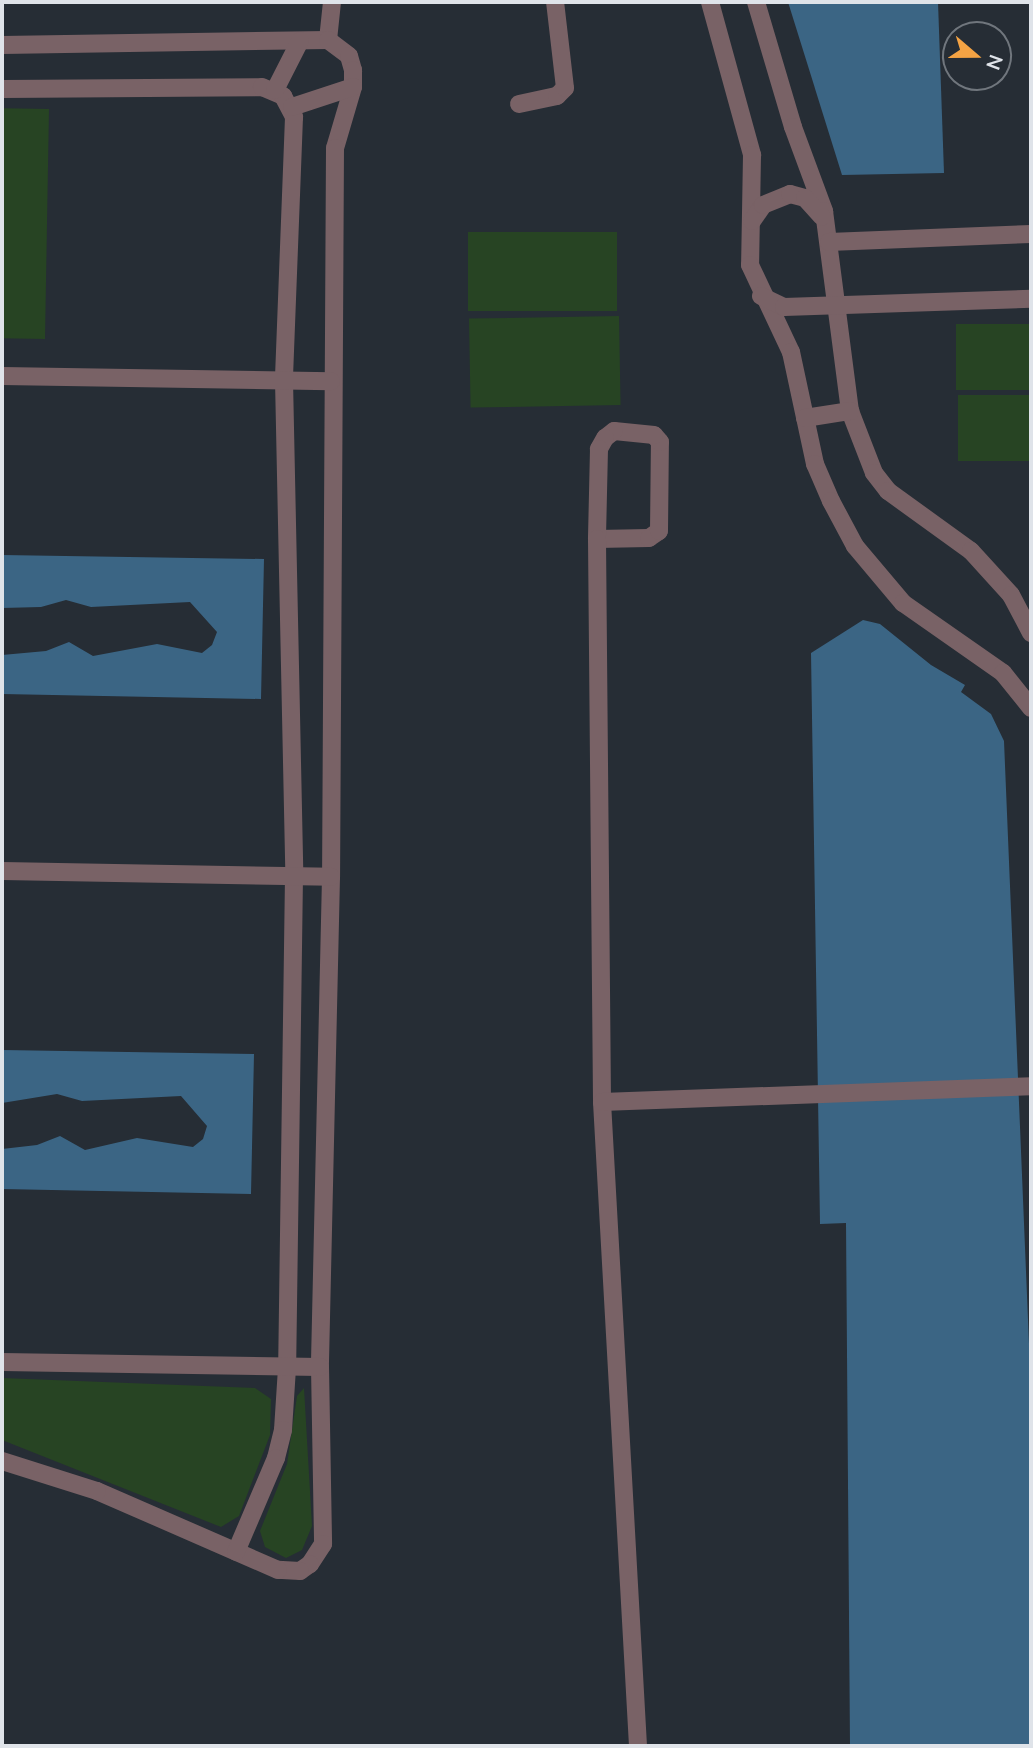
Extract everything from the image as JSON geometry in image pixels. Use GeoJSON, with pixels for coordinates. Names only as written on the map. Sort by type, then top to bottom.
{"type":"FeatureCollection","features":[{"type":"Feature","properties":{"kind":"street"},"geometry":{"type":"LineString","coordinates":[[328,40],[332,2]]}},
{"type":"Feature","properties":{"kind":"street"},"geometry":{"type":"LineString","coordinates":[[519,104],[557,96],[565,88],[555,2]]}},
{"type":"Feature","properties":{"kind":"street"},"geometry":{"type":"LineString","coordinates":[[710,2],[752,155],[750,265],[761,296],[791,352],[815,464],[831,501],[855,546],[882,581],[919,615],[1003,673],[1031,708]]}},
{"type":"Feature","properties":{"kind":"street"},"geometry":{"type":"LineString","coordinates":[[756,2],[828,234],[834,304],[850,411],[874,473],[888,491],[971,551],[1011,594],[1031,632]]}},
{"type":"Feature","properties":{"kind":"street"},"geometry":{"type":"LineString","coordinates":[[2,45],[328,40],[349,55],[353,87],[335,148],[331,381],[331,877],[320,1367],[324,1529],[318,1554],[310,1564],[290,1572],[236,1552],[97,1491],[2,1461]]}},
{"type":"Feature","properties":{"kind":"street"},"geometry":{"type":"LineString","coordinates":[[275,90],[300,41]]}},
{"type":"Feature","properties":{"kind":"street"},"geometry":{"type":"LineString","coordinates":[[292,107],[353,87]]}},
{"type":"Feature","properties":{"kind":"street"},"geometry":{"type":"LineString","coordinates":[[2,89],[275,90],[292,107],[295,139],[284,380],[294,876],[287,1367],[283,1430],[276,1458],[236,1552]]}},
{"type":"Feature","properties":{"kind":"street"},"geometry":{"type":"LineString","coordinates":[[752,222],[763,205],[790,194],[816,207],[828,234]]}},
{"type":"Feature","properties":{"kind":"street"},"geometry":{"type":"LineString","coordinates":[[828,234],[1031,234]]}},
{"type":"Feature","properties":{"kind":"street"},"geometry":{"type":"LineString","coordinates":[[761,296],[784,307],[1031,299]]}},
{"type":"Feature","properties":{"kind":"street"},"geometry":{"type":"LineString","coordinates":[[2,376],[331,381]]}},
{"type":"Feature","properties":{"kind":"street"},"geometry":{"type":"LineString","coordinates":[[805,418],[850,411]]}},
{"type":"Feature","properties":{"kind":"street"},"geometry":{"type":"LineString","coordinates":[[597,539],[649,538],[659,531],[660,442],[654,435],[614,431],[605,438],[599,449],[597,539],[602,1102],[638,1746]]}},
{"type":"Feature","properties":{"kind":"street"},"geometry":{"type":"LineString","coordinates":[[2,871],[331,877]]}},
{"type":"Feature","properties":{"kind":"street"},"geometry":{"type":"LineString","coordinates":[[602,1102],[1029,1086]]}},
{"type":"Feature","properties":{"kind":"street"},"geometry":{"type":"LineString","coordinates":[[2,1362],[320,1367]]}},
{"type":"Feature","properties":{"kind":"green space"},"geometry":{"type":"Polygon","coordinates":[[[2,108],[49,109],[45,339],[2,338],[2,108]]]}},
{"type":"Feature","properties":{"kind":"green space"},"geometry":{"type":"Polygon","coordinates":[[[468,232],[617,232],[617,311],[468,311],[468,232]]]}},
{"type":"Feature","properties":{"kind":"green space"},"geometry":{"type":"Polygon","coordinates":[[[619,316],[621,405],[471,408],[469,319],[619,316]]]}},
{"type":"Feature","properties":{"kind":"green space"},"geometry":{"type":"Polygon","coordinates":[[[956,324],[1031,324],[1031,390],[956,390],[956,324]]]}},
{"type":"Feature","properties":{"kind":"green space"},"geometry":{"type":"Polygon","coordinates":[[[958,395],[1031,395],[1031,461],[958,461],[958,395]]]}},
{"type":"Feature","properties":{"kind":"green space"},"geometry":{"type":"Polygon","coordinates":[[[2,1378],[255,1388],[271,1399],[270,1435],[239,1516],[221,1527],[2,1440],[2,1378]]]}},
{"type":"Feature","properties":{"kind":"green space"},"geometry":{"type":"Polygon","coordinates":[[[304,1388],[312,1526],[302,1550],[286,1558],[265,1547],[260,1531],[287,1464],[297,1396],[304,1388]]]}},
{"type":"Feature","properties":{"kind":"water"},"geometry":{"type":"Polygon","coordinates":[[[788,2],[938,2],[944,173],[842,175],[788,2]]]}},
{"type":"Feature","properties":{"kind":"water"},"geometry":{"type":"Polygon","coordinates":[[[2,555],[264,559],[261,699],[2,694],[2,655],[46,651],[69,642],[93,656],[157,644],[202,653],[212,645],[217,632],[190,602],[91,607],[66,600],[41,607],[2,608],[2,555]]]}},
{"type":"Feature","properties":{"kind":"water"},"geometry":{"type":"Polygon","coordinates":[[[863,620],[880,624],[931,665],[965,685],[961,692],[991,714],[1004,741],[1031,1392],[1031,1746],[850,1746],[846,1223],[820,1224],[811,653],[863,620]]]}},
{"type":"Feature","properties":{"kind":"water"},"geometry":{"type":"Polygon","coordinates":[[[2,1050],[254,1054],[251,1194],[2,1189],[2,1149],[37,1145],[60,1136],[85,1150],[137,1138],[193,1147],[203,1139],[207,1126],[181,1096],[82,1101],[57,1094],[2,1103],[2,1050]]]}}]}
